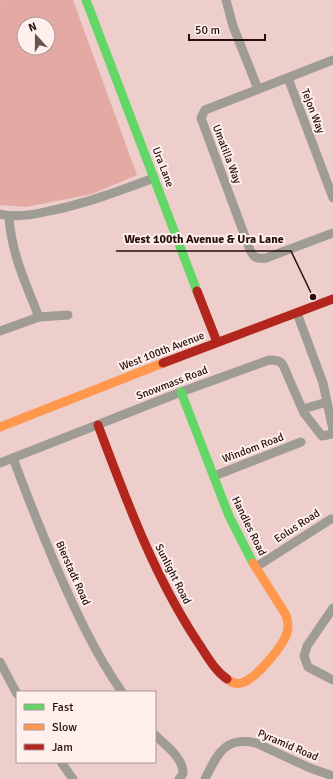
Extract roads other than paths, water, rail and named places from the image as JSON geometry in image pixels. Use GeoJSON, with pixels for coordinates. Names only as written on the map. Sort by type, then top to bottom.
{"type":"FeatureCollection","features":[{"type":"Feature","properties":{"kind":"street","name":"Ura Lane"},"geometry":{"type":"LineString","coordinates":[[86,0],[216,342]]}},
{"type":"Feature","properties":{"kind":"street"},"geometry":{"type":"LineString","coordinates":[[226,0],[233,26],[258,89]]}},
{"type":"Feature","properties":{"kind":"street","name":"Umatilla Way"},"geometry":{"type":"LineString","coordinates":[[333,60],[205,110],[201,118],[250,250],[256,258],[266,258],[333,233]]}},
{"type":"Feature","properties":{"kind":"street","name":"Tejon Way"},"geometry":{"type":"LineString","coordinates":[[288,78],[333,198]]}},
{"type":"Feature","properties":{"kind":"street"},"geometry":{"type":"LineString","coordinates":[[0,214],[10,216],[34,214],[70,207],[105,197],[154,178]]}},
{"type":"Feature","properties":{"kind":"street"},"geometry":{"type":"LineString","coordinates":[[10,216],[10,232],[14,251],[39,317]]}},
{"type":"Feature","properties":{"kind":"street","name":"West 100th Avenue"},"geometry":{"type":"LineString","coordinates":[[0,427],[216,342],[333,299]]}},
{"type":"Feature","properties":{"kind":"street"},"geometry":{"type":"LineString","coordinates":[[297,313],[323,383],[333,430]]}},
{"type":"Feature","properties":{"kind":"street"},"geometry":{"type":"LineString","coordinates":[[0,331],[39,317],[68,315]]}},
{"type":"Feature","properties":{"kind":"street","name":"Snowmass Road"},"geometry":{"type":"LineString","coordinates":[[0,463],[181,392],[264,362],[275,360],[283,364],[303,409],[322,436],[333,434]]}},
{"type":"Feature","properties":{"kind":"street","name":"Handles Road"},"geometry":{"type":"LineString","coordinates":[[181,392],[233,525],[256,567],[287,615],[288,630],[286,637],[266,662]]}},
{"type":"Feature","properties":{"kind":"street"},"geometry":{"type":"LineString","coordinates":[[303,409],[327,402]]}},
{"type":"Feature","properties":{"kind":"street","name":"Sunlight Road"},"geometry":{"type":"LineString","coordinates":[[98,425],[149,556],[168,595],[211,662],[233,683],[239,683],[245,682],[252,677],[266,662]]}},
{"type":"Feature","properties":{"kind":"street","name":"Windom Road"},"geometry":{"type":"LineString","coordinates":[[214,476],[302,442]]}},
{"type":"Feature","properties":{"kind":"street","name":"Bierstadt Road"},"geometry":{"type":"LineString","coordinates":[[13,458],[31,507],[74,608],[109,674],[121,691]]}},
{"type":"Feature","properties":{"kind":"street","name":"Eolus Road"},"geometry":{"type":"LineString","coordinates":[[256,567],[331,519]]}},
{"type":"Feature","properties":{"kind":"street"},"geometry":{"type":"LineString","coordinates":[[333,608],[307,646],[304,656],[308,667],[333,680]]}},
{"type":"Feature","properties":{"kind":"street"},"geometry":{"type":"LineString","coordinates":[[0,662],[16,692]]}},
{"type":"Feature","properties":{"kind":"street"},"geometry":{"type":"LineString","coordinates":[[156,736],[178,758],[183,774],[179,779]]}},
{"type":"Feature","properties":{"kind":"street","name":"Pyramid Road"},"geometry":{"type":"LineString","coordinates":[[205,779],[220,751],[232,744],[248,742],[333,776]]}},
{"type":"Feature","properties":{"kind":"street"},"geometry":{"type":"LineString","coordinates":[[62,763],[73,779]]}},
{"type":"Feature","properties":{"kind":"place","name":"West 100th Avenue & Ura Lane"},"geometry":{"type":"Point","coordinates":[313,297]}}]}
